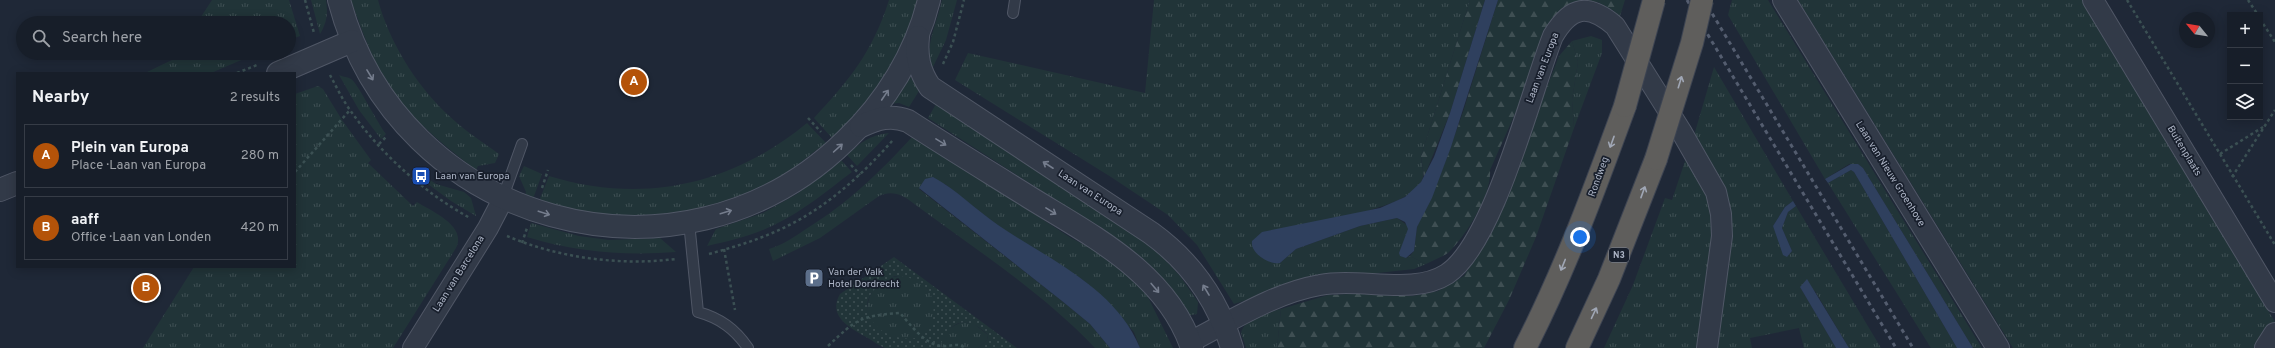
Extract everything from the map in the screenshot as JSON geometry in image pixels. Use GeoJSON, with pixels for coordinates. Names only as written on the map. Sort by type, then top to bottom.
{"type":"FeatureCollection","features":[{"type":"Feature","properties":{"kind":"highway","name":"Rondweg"},"geometry":{"type":"LineString","coordinates":[[1526,348],[1571,246],[1625,106],[1654,0]]}},
{"type":"Feature","properties":{"kind":"highway","name":"N3"},"geometry":{"type":"LineString","coordinates":[[1577,348],[1609,279],[1656,159],[1692,43],[1702,0]]}},
{"type":"Feature","properties":{"kind":"street","name":"Laan van Europa"},"geometry":{"type":"LineString","coordinates":[[339,0],[352,41],[379,91],[414,135],[462,174],[503,199],[544,214],[601,226],[640,228],[689,222],[726,213],[758,201],[786,187],[819,164],[861,126],[898,76],[918,35],[929,0]]}},
{"type":"Feature","properties":{"kind":"street","name":"Laan van Nieuw Groenhove"},"geometry":{"type":"LineString","coordinates":[[1784,0],[1998,348]]}},
{"type":"Feature","properties":{"kind":"street","name":"Buitenplaats"},"geometry":{"type":"LineString","coordinates":[[2093,0],[2275,302]]}},
{"type":"Feature","properties":{"kind":"street","name":"Laan van Europa"},"geometry":{"type":"LineString","coordinates":[[861,126],[883,118],[900,118],[1097,239],[1132,264],[1173,309],[1191,345],[1225,325],[1277,298],[1318,285],[1357,282],[1410,284],[1438,278],[1457,266],[1474,242],[1492,206],[1553,36],[1571,14],[1586,10],[1600,15],[1615,26],[1681,131],[1716,192],[1721,214],[1722,236],[1707,348]]}},
{"type":"Feature","properties":{"kind":"street","name":"Laan van Europa"},"geometry":{"type":"LineString","coordinates":[[918,35],[917,57],[920,69],[930,88],[1166,244],[1180,256],[1205,287],[1225,325],[1232,348]]}},
{"type":"Feature","properties":{"kind":"street"},"geometry":{"type":"LineString","coordinates":[[280,72],[352,41]]}},
{"type":"Feature","properties":{"kind":"street"},"geometry":{"type":"LineString","coordinates":[[0,190],[16,183]]}},
{"type":"Feature","properties":{"kind":"street","name":"Laan van Barcelona"},"geometry":{"type":"LineString","coordinates":[[413,348],[488,228],[503,199]]}},
{"type":"Feature","properties":{"kind":"street"},"geometry":{"type":"LineString","coordinates":[[2266,348],[2275,334]]}},
{"type":"Feature","properties":{"kind":"lane"},"geometry":{"type":"LineString","coordinates":[[1013,13],[1015,0]]}},
{"type":"Feature","properties":{"kind":"lane"},"geometry":{"type":"LineString","coordinates":[[503,199],[522,144]]}},
{"type":"Feature","properties":{"kind":"lane"},"geometry":{"type":"LineString","coordinates":[[689,222],[698,312],[721,321],[739,335],[748,348]]}},
{"type":"Feature","properties":{"kind":"path"},"geometry":{"type":"LineString","coordinates":[[305,0],[321,55],[350,110],[393,160],[424,188],[460,213],[488,228],[522,242],[579,257],[621,261],[662,261],[744,244],[783,228],[819,207],[860,175],[908,122]]}},
{"type":"Feature","properties":{"kind":"path"},"geometry":{"type":"LineString","coordinates":[[930,88],[953,42],[964,0]]}},
{"type":"Feature","properties":{"kind":"path"},"geometry":{"type":"LineString","coordinates":[[2128,0],[2232,177],[2275,246]]}},
{"type":"Feature","properties":{"kind":"path"},"geometry":{"type":"LineString","coordinates":[[2248,0],[2256,12]]}},
{"type":"Feature","properties":{"kind":"path"},"geometry":{"type":"LineString","coordinates":[[2263,24],[2275,42]]}},
{"type":"Feature","properties":{"kind":"path"},"geometry":{"type":"LineString","coordinates":[[296,171],[350,110]]}},
{"type":"Feature","properties":{"kind":"path"},"geometry":{"type":"LineString","coordinates":[[2232,177],[2275,110]]}},
{"type":"Feature","properties":{"kind":"path"},"geometry":{"type":"LineString","coordinates":[[2219,154],[2265,126]]}},
{"type":"Feature","properties":{"kind":"path"},"geometry":{"type":"LineString","coordinates":[[379,144],[387,136]]}},
{"type":"Feature","properties":{"kind":"path"},"geometry":{"type":"LineString","coordinates":[[724,249],[739,335]]}},
{"type":"Feature","properties":{"kind":"path"},"geometry":{"type":"LineString","coordinates":[[828,346],[854,322],[860,319],[875,315],[900,313],[916,331],[929,340],[941,346],[958,344],[966,348]]}},
{"type":"Feature","properties":{"kind":"green space"},"geometry":{"type":"Polygon","coordinates":[[[212,0],[289,0],[294,16],[202,16],[212,0]]]}},
{"type":"Feature","properties":{"kind":"green space"},"geometry":{"type":"Polygon","coordinates":[[[311,0],[326,0],[326,18],[320,34],[311,0]]]}},
{"type":"Feature","properties":{"kind":"green space"},"geometry":{"type":"Polygon","coordinates":[[[351,0],[378,0],[396,46],[423,88],[451,118],[499,154],[495,163],[478,166],[476,170],[434,136],[408,110],[386,82],[377,66],[366,42],[351,0]]]}},
{"type":"Feature","properties":{"kind":"green space"},"geometry":{"type":"Polygon","coordinates":[[[889,0],[918,0],[905,39],[873,93],[832,138],[814,118],[839,91],[859,64],[875,35],[889,0]]]}},
{"type":"Feature","properties":{"kind":"green space"},"geometry":{"type":"Polygon","coordinates":[[[942,0],[957,0],[946,40],[932,69],[929,51],[930,43],[942,0]]]}},
{"type":"Feature","properties":{"kind":"green space"},"geometry":{"type":"Polygon","coordinates":[[[1154,0],[1470,0],[1421,156],[1423,177],[1421,182],[1408,195],[1401,199],[1359,214],[1260,256],[1274,263],[1280,263],[1296,249],[1360,226],[1397,218],[1408,226],[1408,233],[1401,249],[1406,258],[1410,256],[1426,264],[1414,269],[1305,281],[1234,304],[1197,245],[1168,215],[1111,177],[955,80],[968,53],[1145,93],[1154,0]]]}},
{"type":"Feature","properties":{"kind":"green space"},"geometry":{"type":"Polygon","coordinates":[[[1470,0],[1485,0],[1450,113],[1424,177],[1421,156],[1470,0]]]}},
{"type":"Feature","properties":{"kind":"green space"},"geometry":{"type":"Polygon","coordinates":[[[1498,0],[1625,0],[1619,19],[1613,10],[1598,2],[1582,3],[1550,35],[1490,170],[1490,180],[1483,202],[1471,224],[1457,244],[1442,257],[1426,264],[1410,256],[1414,251],[1417,227],[1443,168],[1463,112],[1498,0]]]}},
{"type":"Feature","properties":{"kind":"green space"},"geometry":{"type":"Polygon","coordinates":[[[1732,0],[1768,0],[1982,348],[1973,348],[1863,168],[1858,164],[1849,164],[1825,179],[1728,15],[1732,0]]]}},
{"type":"Feature","properties":{"kind":"green space"},"geometry":{"type":"Polygon","coordinates":[[[1798,0],[2083,0],[2275,322],[2258,348],[2013,348],[1798,0]]]}},
{"type":"Feature","properties":{"kind":"green space"},"geometry":{"type":"Polygon","coordinates":[[[296,23],[300,36],[296,37],[296,23]]]}},
{"type":"Feature","properties":{"kind":"green space"},"geometry":{"type":"Polygon","coordinates":[[[1591,36],[1602,40],[1602,53],[1574,128],[1572,100],[1578,62],[1572,41],[1591,36]]]}},
{"type":"Feature","properties":{"kind":"green space"},"geometry":{"type":"Polygon","coordinates":[[[1572,41],[1578,62],[1572,100],[1574,128],[1536,237],[1509,300],[1484,348],[1277,348],[1281,309],[1328,295],[1372,293],[1413,296],[1438,291],[1464,276],[1498,213],[1559,56],[1572,41]]]}},
{"type":"Feature","properties":{"kind":"green space"},"geometry":{"type":"Polygon","coordinates":[[[172,60],[242,60],[213,72],[147,72],[172,60]]]}},
{"type":"Feature","properties":{"kind":"green space"},"geometry":{"type":"Polygon","coordinates":[[[1714,67],[1793,201],[1785,207],[1773,226],[1788,256],[1792,251],[1782,228],[1788,212],[1796,206],[1881,348],[1849,348],[1815,291],[1800,287],[1836,348],[1804,348],[1799,328],[1750,338],[1752,348],[1717,348],[1728,247],[1693,139],[1714,67]]]}},
{"type":"Feature","properties":{"kind":"green space"},"geometry":{"type":"Polygon","coordinates":[[[906,69],[919,91],[909,107],[899,103],[885,104],[906,69]]]}},
{"type":"Feature","properties":{"kind":"green space"},"geometry":{"type":"Polygon","coordinates":[[[339,75],[351,79],[358,87],[386,134],[381,139],[359,110],[339,75]]]}},
{"type":"Feature","properties":{"kind":"green space"},"geometry":{"type":"Polygon","coordinates":[[[318,86],[323,89],[342,120],[371,160],[368,163],[413,206],[417,202],[447,220],[457,233],[458,240],[456,248],[393,348],[143,348],[193,268],[296,268],[296,94],[318,86]]]}},
{"type":"Feature","properties":{"kind":"green space"},"geometry":{"type":"Polygon","coordinates":[[[936,104],[1149,242],[1180,276],[1198,302],[1197,314],[1186,316],[1174,295],[1160,277],[1144,260],[1126,245],[928,118],[936,104]]]}},
{"type":"Feature","properties":{"kind":"green space"},"geometry":{"type":"Polygon","coordinates":[[[807,123],[826,143],[794,168],[774,181],[753,191],[708,206],[684,211],[637,216],[584,212],[539,201],[549,176],[584,185],[618,189],[652,188],[685,184],[717,175],[748,162],[778,144],[807,123]]]}},
{"type":"Feature","properties":{"kind":"green space"},"geometry":{"type":"Polygon","coordinates":[[[889,133],[857,166],[847,155],[871,137],[889,133]]]}},
{"type":"Feature","properties":{"kind":"green space"},"geometry":{"type":"Polygon","coordinates":[[[912,137],[924,142],[1071,238],[1112,259],[1147,295],[1173,348],[1140,348],[1134,332],[1083,280],[997,225],[945,184],[919,189],[1090,324],[1110,348],[1095,348],[1053,308],[984,254],[909,200],[897,194],[888,193],[879,196],[820,238],[773,261],[769,249],[788,240],[836,209],[875,175],[912,137]]]}},
{"type":"Feature","properties":{"kind":"green space"},"geometry":{"type":"Polygon","coordinates":[[[1687,155],[1709,195],[1715,215],[1699,348],[1604,348],[1633,285],[1665,198],[1672,200],[1687,155]]]}},
{"type":"Feature","properties":{"kind":"green space"},"geometry":{"type":"Polygon","coordinates":[[[841,160],[852,172],[796,213],[760,231],[733,240],[707,246],[716,229],[763,213],[797,194],[841,160]]]}},
{"type":"Feature","properties":{"kind":"green space"},"geometry":{"type":"Polygon","coordinates":[[[524,166],[542,174],[533,199],[525,196],[526,192],[519,176],[524,166]]]}},
{"type":"Feature","properties":{"kind":"green space"},"geometry":{"type":"Polygon","coordinates":[[[1851,170],[1854,172],[1957,348],[1931,348],[1828,183],[1851,170]]]}},
{"type":"Feature","properties":{"kind":"green space"},"geometry":{"type":"Polygon","coordinates":[[[424,176],[436,184],[464,192],[471,198],[476,216],[451,201],[421,179],[424,176]]]}},
{"type":"Feature","properties":{"kind":"green space"},"geometry":{"type":"Polygon","coordinates":[[[531,223],[579,236],[609,240],[660,238],[676,252],[619,253],[601,252],[564,246],[527,237],[531,223]]]}},
{"type":"Feature","properties":{"kind":"green space"},"geometry":{"type":"Polygon","coordinates":[[[894,257],[1017,348],[978,348],[987,340],[988,335],[983,330],[967,322],[956,324],[951,328],[942,341],[940,348],[885,348],[853,330],[842,320],[836,309],[840,294],[894,257]],[[895,276],[878,286],[869,298],[867,309],[872,320],[880,329],[892,336],[906,339],[920,337],[928,329],[933,318],[934,308],[933,300],[926,287],[920,282],[905,277],[895,276]]]}},
{"type":"Feature","properties":{"kind":"green space"},"geometry":{"type":"Polygon","coordinates":[[[901,276],[914,279],[925,286],[932,297],[935,310],[932,323],[925,334],[914,341],[901,344],[888,341],[877,334],[870,323],[867,310],[870,297],[877,286],[888,279],[901,276]]]}},
{"type":"Feature","properties":{"kind":"green space"},"geometry":{"type":"Polygon","coordinates":[[[1281,309],[1277,348],[1246,348],[1241,333],[1247,323],[1257,316],[1281,309]]]}},
{"type":"Feature","properties":{"kind":"green space"},"geometry":{"type":"Polygon","coordinates":[[[965,322],[973,323],[988,335],[987,340],[978,348],[940,348],[948,330],[965,322]]]}},
{"type":"Feature","properties":{"kind":"water"},"geometry":{"type":"Polygon","coordinates":[[[1485,0],[1498,0],[1451,147],[1432,198],[1417,227],[1414,251],[1406,258],[1400,256],[1399,253],[1408,229],[1405,222],[1397,218],[1360,226],[1296,249],[1280,263],[1271,262],[1257,254],[1252,246],[1252,241],[1262,232],[1380,208],[1405,197],[1421,182],[1434,157],[1450,113],[1485,0]]]}},
{"type":"Feature","properties":{"kind":"water"},"geometry":{"type":"Polygon","coordinates":[[[1851,164],[1858,164],[1863,168],[1973,348],[1957,348],[1854,172],[1851,170],[1828,183],[1825,179],[1851,164]]]}},
{"type":"Feature","properties":{"kind":"water"},"geometry":{"type":"Polygon","coordinates":[[[933,177],[950,187],[998,225],[1059,263],[1098,292],[1115,308],[1129,327],[1140,348],[1110,348],[1090,324],[919,188],[925,179],[933,177]]]}},
{"type":"Feature","properties":{"kind":"water"},"geometry":{"type":"Polygon","coordinates":[[[1793,201],[1796,206],[1788,212],[1782,228],[1792,251],[1787,257],[1783,255],[1773,226],[1785,207],[1793,201]]]}},
{"type":"Feature","properties":{"kind":"water"},"geometry":{"type":"Polygon","coordinates":[[[1807,279],[1849,348],[1836,348],[1800,287],[1807,279]]]}},
{"type":"Feature","properties":{"kind":"railway"},"geometry":{"type":"LineString","coordinates":[[1687,0],[1896,348]]}},
{"type":"Feature","properties":{"kind":"railway"},"geometry":{"type":"LineString","coordinates":[[1704,0],[1913,348]]}},
{"type":"Feature","properties":{"kind":"place","name":"Plein van Europa"},"geometry":{"type":"Point","coordinates":[634,82]}},
{"type":"Feature","properties":{"kind":"place","name":"Laan van Europa"},"geometry":{"type":"Point","coordinates":[421,176]}},
{"type":"Feature","properties":{"kind":"place","name":"Van der Valk Hotel Dordrecht"},"geometry":{"type":"Point","coordinates":[814,278]}},
{"type":"Feature","properties":{"kind":"place","name":"aaff"},"geometry":{"type":"Point","coordinates":[146,288]}}]}
